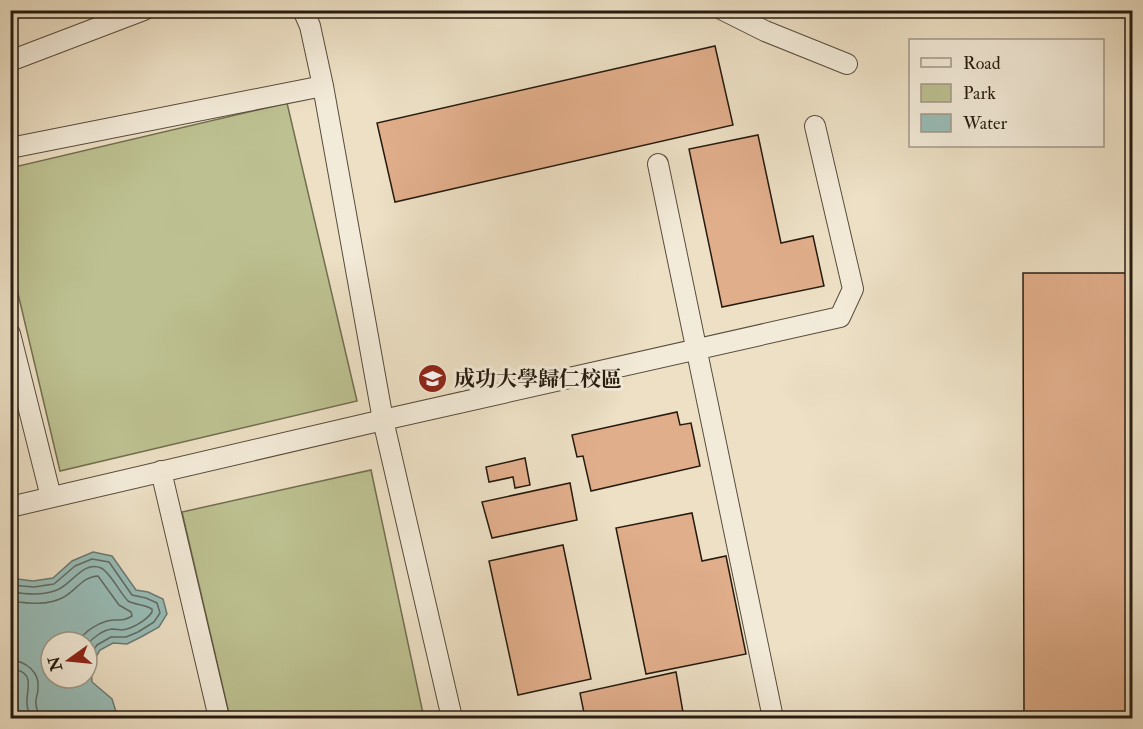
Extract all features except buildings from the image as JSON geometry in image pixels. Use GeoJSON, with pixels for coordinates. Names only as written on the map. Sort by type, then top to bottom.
{"type":"FeatureCollection","features":[{"type":"Feature","properties":{"kind":"street"},"geometry":{"type":"LineString","coordinates":[[10,61],[144,10]]}},
{"type":"Feature","properties":{"kind":"street"},"geometry":{"type":"LineString","coordinates":[[303,10],[310,26],[323,86],[383,420],[452,718]]}},
{"type":"Feature","properties":{"kind":"street"},"geometry":{"type":"LineString","coordinates":[[723,10],[765,31],[848,64]]}},
{"type":"Feature","properties":{"kind":"street"},"geometry":{"type":"LineString","coordinates":[[10,148],[323,86]]}},
{"type":"Feature","properties":{"kind":"street"},"geometry":{"type":"LineString","coordinates":[[10,507],[840,317],[854,288],[815,126]]}},
{"type":"Feature","properties":{"kind":"street"},"geometry":{"type":"LineString","coordinates":[[658,164],[773,718]]}},
{"type":"Feature","properties":{"kind":"street"},"geometry":{"type":"LineString","coordinates":[[10,334],[51,497]]}},
{"type":"Feature","properties":{"kind":"street"},"geometry":{"type":"LineString","coordinates":[[161,471],[219,718]]}},
{"type":"Feature","properties":{"kind":"green space"},"geometry":{"type":"Polygon","coordinates":[[[287,103],[357,401],[60,471],[11,264],[10,168],[287,103]]]}},
{"type":"Feature","properties":{"kind":"green space"},"geometry":{"type":"Polygon","coordinates":[[[371,470],[424,718],[230,718],[182,512],[371,470]]]}},
{"type":"Feature","properties":{"kind":"water"},"geometry":{"type":"Polygon","coordinates":[[[93,552],[112,556],[136,590],[148,592],[163,599],[167,614],[159,627],[127,644],[113,643],[99,652],[99,630],[39,630],[39,690],[99,690],[99,688],[112,699],[118,718],[18,718],[12,709],[16,685],[11,681],[11,578],[33,581],[53,578],[72,561],[93,552]]]}},
{"type":"Feature","properties":{"kind":"place","name":"成功大學歸仁校區"},"geometry":{"type":"Point","coordinates":[433,379]}}]}
